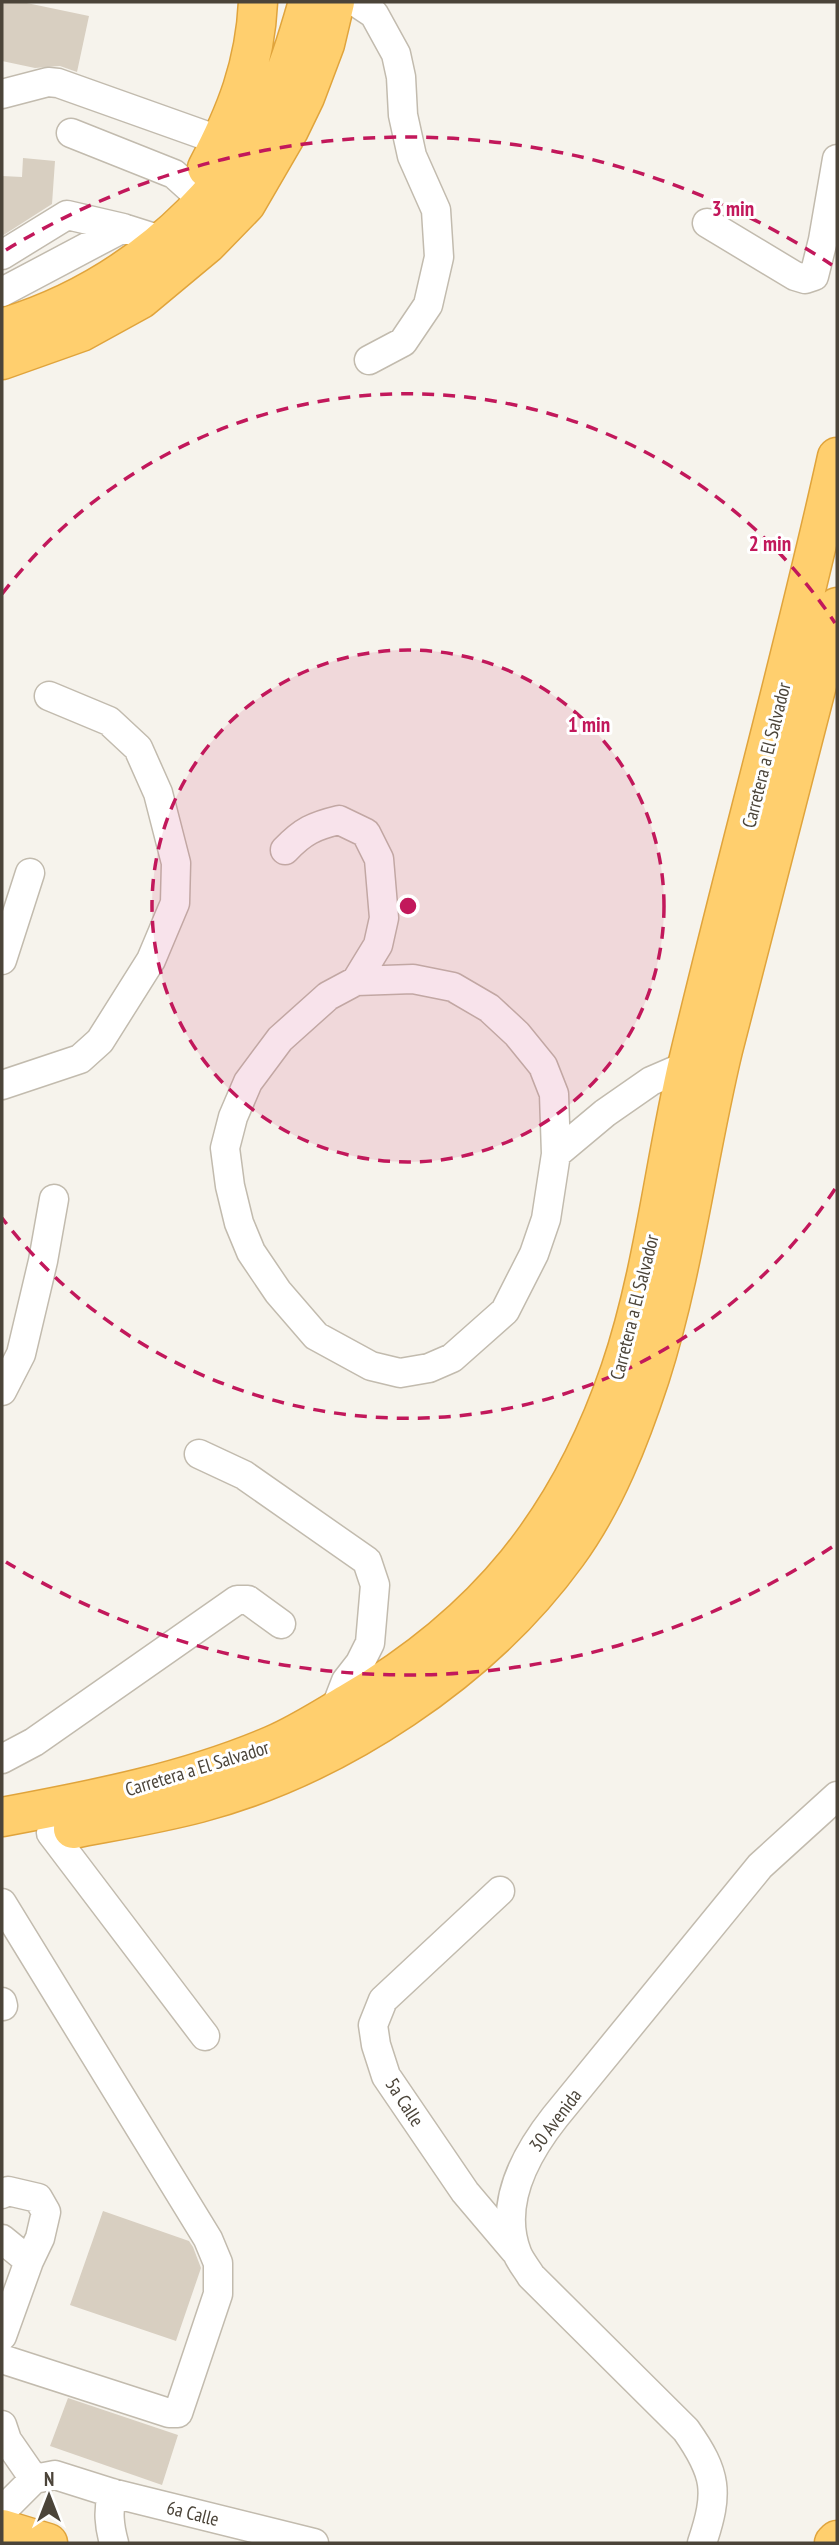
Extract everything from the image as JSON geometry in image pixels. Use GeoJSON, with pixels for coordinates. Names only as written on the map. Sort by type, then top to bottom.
{"type":"FeatureCollection","features":[{"type":"Feature","properties":{"kind":"highway"},"geometry":{"type":"LineString","coordinates":[[167,237],[221,141],[247,75],[256,43],[258,2]]}},
{"type":"Feature","properties":{"kind":"highway"},"geometry":{"type":"LineString","coordinates":[[271,106],[281,2]]}},
{"type":"Feature","properties":{"kind":"highway"},"geometry":{"type":"LineString","coordinates":[[2,328],[48,313],[116,277],[167,237],[222,179],[271,106],[286,72],[309,2]]}},
{"type":"Feature","properties":{"kind":"highway"},"geometry":{"type":"LineString","coordinates":[[2,360],[81,332],[141,299],[206,244],[246,204],[289,130],[304,97],[325,44],[335,2]]}},
{"type":"Feature","properties":{"kind":"highway","name":"Carretera a El Salvador"},"geometry":{"type":"LineString","coordinates":[[2,1842],[48,1821],[276,1744],[334,1712],[369,1674],[439,1642],[482,1603],[539,1535],[589,1451],[621,1367],[634,1319],[688,1065],[789,667],[837,457]]}},
{"type":"Feature","properties":{"kind":"highway","name":"Carretera a El Salvador"},"geometry":{"type":"LineString","coordinates":[[2,1818],[48,1821],[199,1803],[268,1780],[329,1752],[418,1700],[458,1668],[506,1626],[568,1553],[604,1492],[635,1419],[650,1375],[673,1286],[723,1050],[837,607]]}},
{"type":"Feature","properties":{"kind":"highway"},"geometry":{"type":"LineString","coordinates":[[2,2529],[48,2543]]}},
{"type":"Feature","properties":{"kind":"street"},"geometry":{"type":"LineString","coordinates":[[356,2],[374,14],[396,54],[401,77],[403,115],[412,156],[436,209],[439,257],[428,305],[402,342],[369,360]]}},
{"type":"Feature","properties":{"kind":"street"},"geometry":{"type":"LineString","coordinates":[[2,94],[48,82],[58,83],[221,141]]}},
{"type":"Feature","properties":{"kind":"street"},"geometry":{"type":"LineString","coordinates":[[71,133],[174,174],[194,192]]}},
{"type":"Feature","properties":{"kind":"street"},"geometry":{"type":"LineString","coordinates":[[707,223],[795,276],[805,279],[814,276],[837,159]]}},
{"type":"Feature","properties":{"kind":"street"},"geometry":{"type":"LineString","coordinates":[[2,255],[67,215],[167,237]]}},
{"type":"Feature","properties":{"kind":"street"},"geometry":{"type":"LineString","coordinates":[[2,292],[123,228]]}},
{"type":"Feature","properties":{"kind":"street"},"geometry":{"type":"LineString","coordinates":[[2,1085],[80,1059],[100,1041],[151,960],[175,903],[176,863],[158,793],[138,748],[109,721],[49,696]]}},
{"type":"Feature","properties":{"kind":"street"},"geometry":{"type":"LineString","coordinates":[[285,850],[300,834],[318,825],[339,820],[366,833],[379,859],[384,918],[378,945],[356,981]]}},
{"type":"Feature","properties":{"kind":"street"},"geometry":{"type":"LineString","coordinates":[[2,960],[30,873]]}},
{"type":"Feature","properties":{"kind":"street"},"geometry":{"type":"LineString","coordinates":[[413,979],[453,987],[489,1009],[517,1034],[543,1066],[554,1094],[556,1154],[546,1219],[534,1254],[505,1311],[452,1358],[429,1368],[400,1373],[371,1366],[316,1336],[278,1292],[251,1252],[239,1223],[225,1148],[233,1117],[248,1082],[280,1039],[328,996],[356,981],[413,979]]}},
{"type":"Feature","properties":{"kind":"street"},"geometry":{"type":"LineString","coordinates":[[556,1154],[605,1113],[651,1081],[688,1065]]}},
{"type":"Feature","properties":{"kind":"street"},"geometry":{"type":"LineString","coordinates":[[2,1391],[21,1354],[43,1261],[54,1199]]}},
{"type":"Feature","properties":{"kind":"street"},"geometry":{"type":"LineString","coordinates":[[199,1454],[244,1475],[367,1561],[375,1585],[369,1674]]}},
{"type":"Feature","properties":{"kind":"street"},"geometry":{"type":"LineString","coordinates":[[2,1759],[34,1742],[237,1600],[248,1600],[281,1624]]}},
{"type":"Feature","properties":{"kind":"street","name":"30 Avenida"},"geometry":{"type":"LineString","coordinates":[[702,2543],[711,2515],[714,2488],[711,2474],[698,2446],[686,2430],[531,2276],[517,2253],[512,2230],[511,2204],[516,2180],[536,2141],[760,1866],[837,1796]]}},
{"type":"Feature","properties":{"kind":"street"},"geometry":{"type":"LineString","coordinates":[[2,1808],[48,1821],[205,2036]]}},
{"type":"Feature","properties":{"kind":"street","name":"5a Calle"},"geometry":{"type":"LineString","coordinates":[[500,1891],[383,2000],[373,2025],[386,2076],[465,2192],[517,2253]]}},
{"type":"Feature","properties":{"kind":"street"},"geometry":{"type":"LineString","coordinates":[[2,1903],[208,2239],[218,2263],[218,2294],[178,2413],[169,2413],[2,2359]]}},
{"type":"Feature","properties":{"kind":"street"},"geometry":{"type":"LineString","coordinates":[[465,2192],[516,2180]]}},
{"type":"Feature","properties":{"kind":"street"},"geometry":{"type":"LineString","coordinates":[[2,2194],[8,2191],[38,2198],[46,2213],[40,2238],[2,2336]]}},
{"type":"Feature","properties":{"kind":"street"},"geometry":{"type":"LineString","coordinates":[[2,2239],[29,2261]]}},
{"type":"Feature","properties":{"kind":"street"},"geometry":{"type":"LineString","coordinates":[[2,2506],[10,2503],[34,2479],[4,2435]]}},
{"type":"Feature","properties":{"kind":"street","name":"6a Calle"},"geometry":{"type":"LineString","coordinates":[[34,2479],[55,2475],[112,2493],[314,2543]]}},
{"type":"Feature","properties":{"kind":"street"},"geometry":{"type":"LineString","coordinates":[[112,2493],[108,2510],[114,2543]]}},
{"type":"Feature","properties":{"kind":"building"},"geometry":{"type":"Polygon","coordinates":[[[2,2],[22,2],[89,16],[77,72],[60,66],[35,68],[2,61],[2,2]]]}},
{"type":"Feature","properties":{"kind":"building"},"geometry":{"type":"Polygon","coordinates":[[[23,158],[55,161],[52,204],[2,236],[2,176],[22,177],[23,158]]]}},
{"type":"Feature","properties":{"kind":"building"},"geometry":{"type":"Polygon","coordinates":[[[103,2211],[189,2241],[193,2247],[201,2268],[176,2341],[70,2305],[103,2211]]]}},
{"type":"Feature","properties":{"kind":"building"},"geometry":{"type":"Polygon","coordinates":[[[68,2398],[178,2435],[162,2485],[50,2446],[68,2398]]]}}]}
